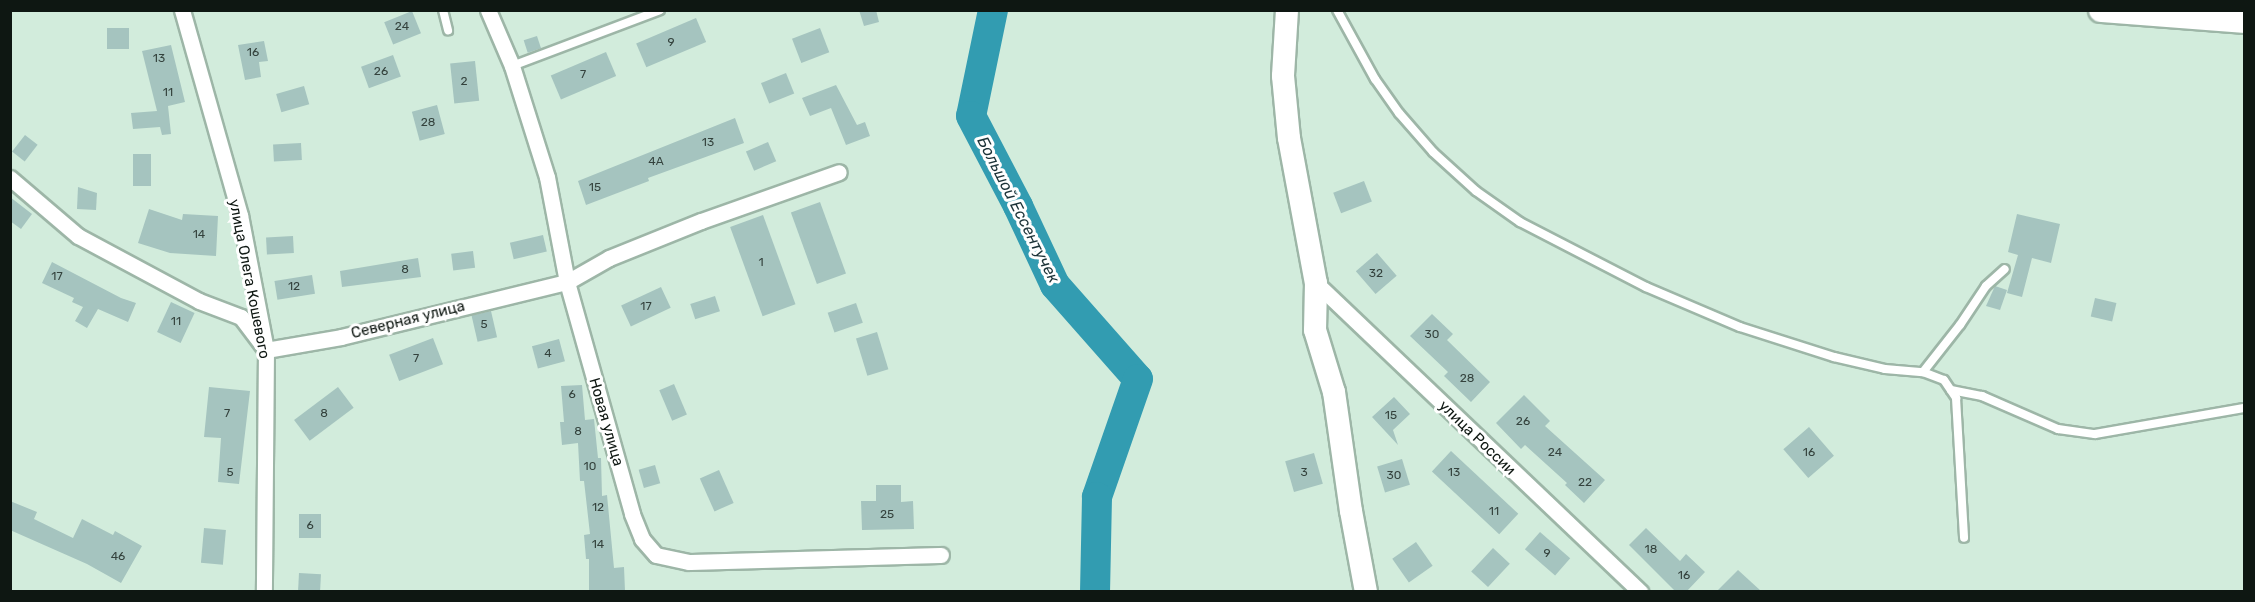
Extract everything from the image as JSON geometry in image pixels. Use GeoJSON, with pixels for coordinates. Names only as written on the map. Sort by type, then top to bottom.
{"type":"FeatureCollection","features":[{"type":"Feature","properties":{"kind":"main road"},"geometry":{"type":"LineString","coordinates":[[2101,10],[2244,21]]}},
{"type":"Feature","properties":{"kind":"street","name":"улица Олега Кошевого"},"geometry":{"type":"LineString","coordinates":[[182,10],[240,215],[266,350],[264,591]]}},
{"type":"Feature","properties":{"kind":"street","name":"Новая улица"},"geometry":{"type":"LineString","coordinates":[[488,10],[512,66],[547,177],[567,282],[632,513],[642,539],[656,555],[689,562],[941,555]]}},
{"type":"Feature","properties":{"kind":"street"},"geometry":{"type":"LineString","coordinates":[[1287,10],[1283,76],[1288,138],[1316,282],[1315,330],[1334,392],[1351,511],[1366,591]]}},
{"type":"Feature","properties":{"kind":"street","name":"Северная улица"},"geometry":{"type":"LineString","coordinates":[[266,350],[341,337],[567,282],[609,258],[700,221],[839,172]]}},
{"type":"Feature","properties":{"kind":"street"},"geometry":{"type":"LineString","coordinates":[[10,178],[78,236],[199,301],[241,317],[266,350]]}},
{"type":"Feature","properties":{"kind":"street","name":"улица России"},"geometry":{"type":"LineString","coordinates":[[1316,282],[1640,591]]}},
{"type":"Feature","properties":{"kind":"lane"},"geometry":{"type":"LineString","coordinates":[[443,10],[448,30]]}},
{"type":"Feature","properties":{"kind":"lane"},"geometry":{"type":"LineString","coordinates":[[512,66],[660,10]]}},
{"type":"Feature","properties":{"kind":"lane"},"geometry":{"type":"LineString","coordinates":[[1337,10],[1375,79],[1426,144],[1476,191],[1520,222],[1646,287],[1740,327],[1834,357],[1885,369],[1923,372],[1944,380],[1956,398],[1964,538]]}},
{"type":"Feature","properties":{"kind":"lane"},"geometry":{"type":"LineString","coordinates":[[1923,372],[1960,325],[1972,303],[1986,286],[2006,269]]}},
{"type":"Feature","properties":{"kind":"lane"},"geometry":{"type":"LineString","coordinates":[[1951,390],[1982,396],[2058,429],[2095,434],[2244,408]]}},
{"type":"Feature","properties":{"kind":"building"},"geometry":{"type":"Polygon","coordinates":[[[859,10],[876,10],[879,22],[864,26],[859,10]]]}},
{"type":"Feature","properties":{"kind":"building"},"geometry":{"type":"Polygon","coordinates":[[[412,11],[421,33],[393,44],[384,22],[412,11]]]}},
{"type":"Feature","properties":{"kind":"building"},"geometry":{"type":"Polygon","coordinates":[[[696,18],[706,42],[646,67],[636,43],[696,18]]]}},
{"type":"Feature","properties":{"kind":"building"},"geometry":{"type":"Polygon","coordinates":[[[107,28],[129,28],[129,49],[107,49],[107,28]]]}},
{"type":"Feature","properties":{"kind":"building"},"geometry":{"type":"Polygon","coordinates":[[[820,28],[829,52],[801,63],[792,39],[820,28]]]}},
{"type":"Feature","properties":{"kind":"building"},"geometry":{"type":"Polygon","coordinates":[[[537,36],[541,48],[528,53],[524,40],[537,36]]]}},
{"type":"Feature","properties":{"kind":"building"},"geometry":{"type":"Polygon","coordinates":[[[264,41],[268,61],[259,62],[261,77],[245,80],[238,45],[264,41]]]}},
{"type":"Feature","properties":{"kind":"building"},"geometry":{"type":"Polygon","coordinates":[[[171,45],[185,102],[168,106],[171,134],[162,135],[160,127],[133,129],[131,113],[157,111],[142,51],[171,45]]]}},
{"type":"Feature","properties":{"kind":"building"},"geometry":{"type":"Polygon","coordinates":[[[606,52],[616,76],[561,99],[551,75],[606,52]]]}},
{"type":"Feature","properties":{"kind":"building"},"geometry":{"type":"Polygon","coordinates":[[[393,55],[401,77],[369,88],[361,67],[393,55]]]}},
{"type":"Feature","properties":{"kind":"building"},"geometry":{"type":"Polygon","coordinates":[[[475,61],[479,101],[454,103],[450,64],[475,61]]]}},
{"type":"Feature","properties":{"kind":"building"},"geometry":{"type":"Polygon","coordinates":[[[786,73],[794,93],[769,104],[761,83],[786,73]]]}},
{"type":"Feature","properties":{"kind":"building"},"geometry":{"type":"Polygon","coordinates":[[[836,85],[857,125],[865,122],[870,136],[846,145],[831,108],[810,116],[802,98],[836,85]]]}},
{"type":"Feature","properties":{"kind":"building"},"geometry":{"type":"Polygon","coordinates":[[[304,86],[309,104],[281,112],[276,94],[304,86]]]}},
{"type":"Feature","properties":{"kind":"building"},"geometry":{"type":"Polygon","coordinates":[[[437,105],[445,134],[420,141],[412,112],[437,105]]]}},
{"type":"Feature","properties":{"kind":"building"},"geometry":{"type":"Polygon","coordinates":[[[735,118],[744,143],[648,178],[649,181],[586,205],[578,181],[735,118]]]}},
{"type":"Feature","properties":{"kind":"building"},"geometry":{"type":"Polygon","coordinates":[[[25,135],[38,145],[25,161],[12,152],[25,135]]]}},
{"type":"Feature","properties":{"kind":"building"},"geometry":{"type":"Polygon","coordinates":[[[768,142],[776,161],[754,171],[746,151],[768,142]]]}},
{"type":"Feature","properties":{"kind":"building"},"geometry":{"type":"Polygon","coordinates":[[[301,143],[302,160],[274,161],[273,144],[301,143]]]}},
{"type":"Feature","properties":{"kind":"building"},"geometry":{"type":"Polygon","coordinates":[[[133,154],[151,154],[151,186],[133,186],[133,154]]]}},
{"type":"Feature","properties":{"kind":"building"},"geometry":{"type":"Polygon","coordinates":[[[1364,181],[1372,202],[1341,213],[1333,193],[1364,181]]]}},
{"type":"Feature","properties":{"kind":"building"},"geometry":{"type":"Polygon","coordinates":[[[78,187],[97,193],[96,210],[77,209],[78,187]]]}},
{"type":"Feature","properties":{"kind":"building"},"geometry":{"type":"Polygon","coordinates":[[[10,197],[32,214],[21,229],[10,221],[10,197]]]}},
{"type":"Feature","properties":{"kind":"building"},"geometry":{"type":"Polygon","coordinates":[[[820,202],[846,273],[817,284],[791,213],[820,202]]]}},
{"type":"Feature","properties":{"kind":"building"},"geometry":{"type":"Polygon","coordinates":[[[149,209],[182,220],[183,214],[218,216],[216,256],[170,253],[138,243],[149,209]]]}},
{"type":"Feature","properties":{"kind":"building"},"geometry":{"type":"Polygon","coordinates":[[[2017,214],[2060,224],[2051,263],[2032,258],[2022,297],[2007,293],[2018,255],[2008,252],[2017,214]]]}},
{"type":"Feature","properties":{"kind":"building"},"geometry":{"type":"Polygon","coordinates":[[[763,215],[795,304],[763,316],[730,227],[763,215]]]}},
{"type":"Feature","properties":{"kind":"building"},"geometry":{"type":"Polygon","coordinates":[[[543,235],[547,252],[514,259],[510,243],[543,235]]]}},
{"type":"Feature","properties":{"kind":"building"},"geometry":{"type":"Polygon","coordinates":[[[293,236],[294,253],[267,254],[266,237],[293,236]]]}},
{"type":"Feature","properties":{"kind":"building"},"geometry":{"type":"Polygon","coordinates":[[[473,251],[475,268],[453,271],[451,254],[473,251]]]}},
{"type":"Feature","properties":{"kind":"building"},"geometry":{"type":"Polygon","coordinates":[[[1377,253],[1397,276],[1376,294],[1356,271],[1377,253]]]}},
{"type":"Feature","properties":{"kind":"building"},"geometry":{"type":"Polygon","coordinates":[[[418,258],[421,277],[342,287],[340,271],[418,258]]]}},
{"type":"Feature","properties":{"kind":"building"},"geometry":{"type":"Polygon","coordinates":[[[52,262],[121,298],[136,303],[128,322],[98,309],[87,328],[75,321],[83,307],[72,302],[74,298],[42,283],[52,262]]]}},
{"type":"Feature","properties":{"kind":"building"},"geometry":{"type":"Polygon","coordinates":[[[312,275],[315,294],[277,300],[274,281],[312,275]]]}},
{"type":"Feature","properties":{"kind":"building"},"geometry":{"type":"Polygon","coordinates":[[[1995,286],[2007,290],[2000,310],[1986,306],[1995,286]]]}},
{"type":"Feature","properties":{"kind":"building"},"geometry":{"type":"Polygon","coordinates":[[[661,287],[671,308],[631,326],[621,306],[661,287]]]}},
{"type":"Feature","properties":{"kind":"building"},"geometry":{"type":"Polygon","coordinates":[[[715,296],[720,311],[695,319],[690,304],[715,296]]]}},
{"type":"Feature","properties":{"kind":"building"},"geometry":{"type":"Polygon","coordinates":[[[2095,298],[2116,303],[2112,321],[2091,317],[2095,298]]]}},
{"type":"Feature","properties":{"kind":"building"},"geometry":{"type":"Polygon","coordinates":[[[171,302],[195,313],[181,343],[157,332],[171,302]]]}},
{"type":"Feature","properties":{"kind":"building"},"geometry":{"type":"Polygon","coordinates":[[[856,303],[863,323],[834,333],[828,313],[856,303]]]}},
{"type":"Feature","properties":{"kind":"building"},"geometry":{"type":"Polygon","coordinates":[[[491,311],[497,337],[478,342],[472,315],[491,311]]]}},
{"type":"Feature","properties":{"kind":"building"},"geometry":{"type":"Polygon","coordinates":[[[1432,314],[1453,334],[1447,340],[1490,382],[1471,402],[1444,376],[1448,372],[1410,336],[1432,314]]]}},
{"type":"Feature","properties":{"kind":"building"},"geometry":{"type":"Polygon","coordinates":[[[877,332],[888,369],[867,376],[856,338],[877,332]]]}},
{"type":"Feature","properties":{"kind":"building"},"geometry":{"type":"Polygon","coordinates":[[[433,338],[443,364],[399,381],[389,355],[433,338]]]}},
{"type":"Feature","properties":{"kind":"building"},"geometry":{"type":"Polygon","coordinates":[[[559,339],[565,361],[538,368],[532,346],[559,339]]]}},
{"type":"Feature","properties":{"kind":"building"},"geometry":{"type":"Polygon","coordinates":[[[674,384],[687,414],[672,421],[659,390],[674,384]]]}},
{"type":"Feature","properties":{"kind":"building"},"geometry":{"type":"Polygon","coordinates":[[[582,385],[585,420],[594,419],[598,458],[601,458],[602,496],[607,495],[614,568],[624,567],[625,591],[589,591],[589,559],[586,559],[584,535],[590,534],[584,481],[580,481],[578,443],[562,445],[560,422],[564,422],[561,386],[582,385]]]}},
{"type":"Feature","properties":{"kind":"building"},"geometry":{"type":"Polygon","coordinates":[[[209,387],[250,391],[239,484],[218,482],[221,438],[204,437],[209,387]]]}},
{"type":"Feature","properties":{"kind":"building"},"geometry":{"type":"Polygon","coordinates":[[[338,387],[354,408],[310,441],[294,420],[338,387]]]}},
{"type":"Feature","properties":{"kind":"building"},"geometry":{"type":"Polygon","coordinates":[[[1524,395],[1550,421],[1545,426],[1605,480],[1584,503],[1565,485],[1567,483],[1525,445],[1521,449],[1496,423],[1524,395]]]}},
{"type":"Feature","properties":{"kind":"building"},"geometry":{"type":"Polygon","coordinates":[[[1394,397],[1410,414],[1393,430],[1398,445],[1372,417],[1394,397]]]}},
{"type":"Feature","properties":{"kind":"building"},"geometry":{"type":"Polygon","coordinates":[[[1809,427],[1834,456],[1808,478],[1783,449],[1809,427]]]}},
{"type":"Feature","properties":{"kind":"building"},"geometry":{"type":"Polygon","coordinates":[[[1451,451],[1518,514],[1499,534],[1432,471],[1451,451]]]}},
{"type":"Feature","properties":{"kind":"building"},"geometry":{"type":"Polygon","coordinates":[[[1314,453],[1323,484],[1294,492],[1285,461],[1314,453]]]}},
{"type":"Feature","properties":{"kind":"building"},"geometry":{"type":"Polygon","coordinates":[[[1402,459],[1410,485],[1385,492],[1377,467],[1402,459]]]}},
{"type":"Feature","properties":{"kind":"building"},"geometry":{"type":"Polygon","coordinates":[[[655,465],[660,483],[644,488],[639,470],[655,465]]]}},
{"type":"Feature","properties":{"kind":"building"},"geometry":{"type":"Polygon","coordinates":[[[719,470],[734,503],[714,511],[700,479],[719,470]]]}},
{"type":"Feature","properties":{"kind":"building"},"geometry":{"type":"Polygon","coordinates":[[[876,485],[901,485],[901,502],[913,501],[914,529],[862,530],[861,501],[876,501],[876,485]]]}},
{"type":"Feature","properties":{"kind":"building"},"geometry":{"type":"Polygon","coordinates":[[[10,501],[37,512],[34,519],[73,538],[82,519],[113,535],[115,531],[142,546],[121,583],[87,564],[10,530],[10,501]]]}},
{"type":"Feature","properties":{"kind":"building"},"geometry":{"type":"Polygon","coordinates":[[[299,514],[321,514],[321,538],[299,538],[299,514]]]}},
{"type":"Feature","properties":{"kind":"building"},"geometry":{"type":"Polygon","coordinates":[[[204,528],[226,530],[223,565],[201,563],[204,528]]]}},
{"type":"Feature","properties":{"kind":"building"},"geometry":{"type":"Polygon","coordinates":[[[1646,528],[1680,561],[1686,554],[1705,572],[1687,591],[1675,591],[1629,545],[1646,528]]]}},
{"type":"Feature","properties":{"kind":"building"},"geometry":{"type":"Polygon","coordinates":[[[1540,532],[1570,558],[1555,576],[1525,549],[1540,532]]]}},
{"type":"Feature","properties":{"kind":"building"},"geometry":{"type":"Polygon","coordinates":[[[1416,542],[1433,566],[1409,582],[1392,559],[1416,542]]]}},
{"type":"Feature","properties":{"kind":"building"},"geometry":{"type":"Polygon","coordinates":[[[1493,548],[1510,564],[1488,587],[1471,571],[1493,548]]]}},
{"type":"Feature","properties":{"kind":"building"},"geometry":{"type":"Polygon","coordinates":[[[1738,570],[1761,591],[1717,591],[1738,570]]]}},
{"type":"Feature","properties":{"kind":"building"},"geometry":{"type":"Polygon","coordinates":[[[299,573],[321,574],[320,592],[298,591],[299,573]]]}},
{"type":"Feature","properties":{"kind":"waterway","name":"Большой Ессентучек"},"geometry":{"type":"LineString","coordinates":[[993,10],[971,116],[1018,206],[1055,285],[1138,379],[1097,497],[1095,592]]}}]}
